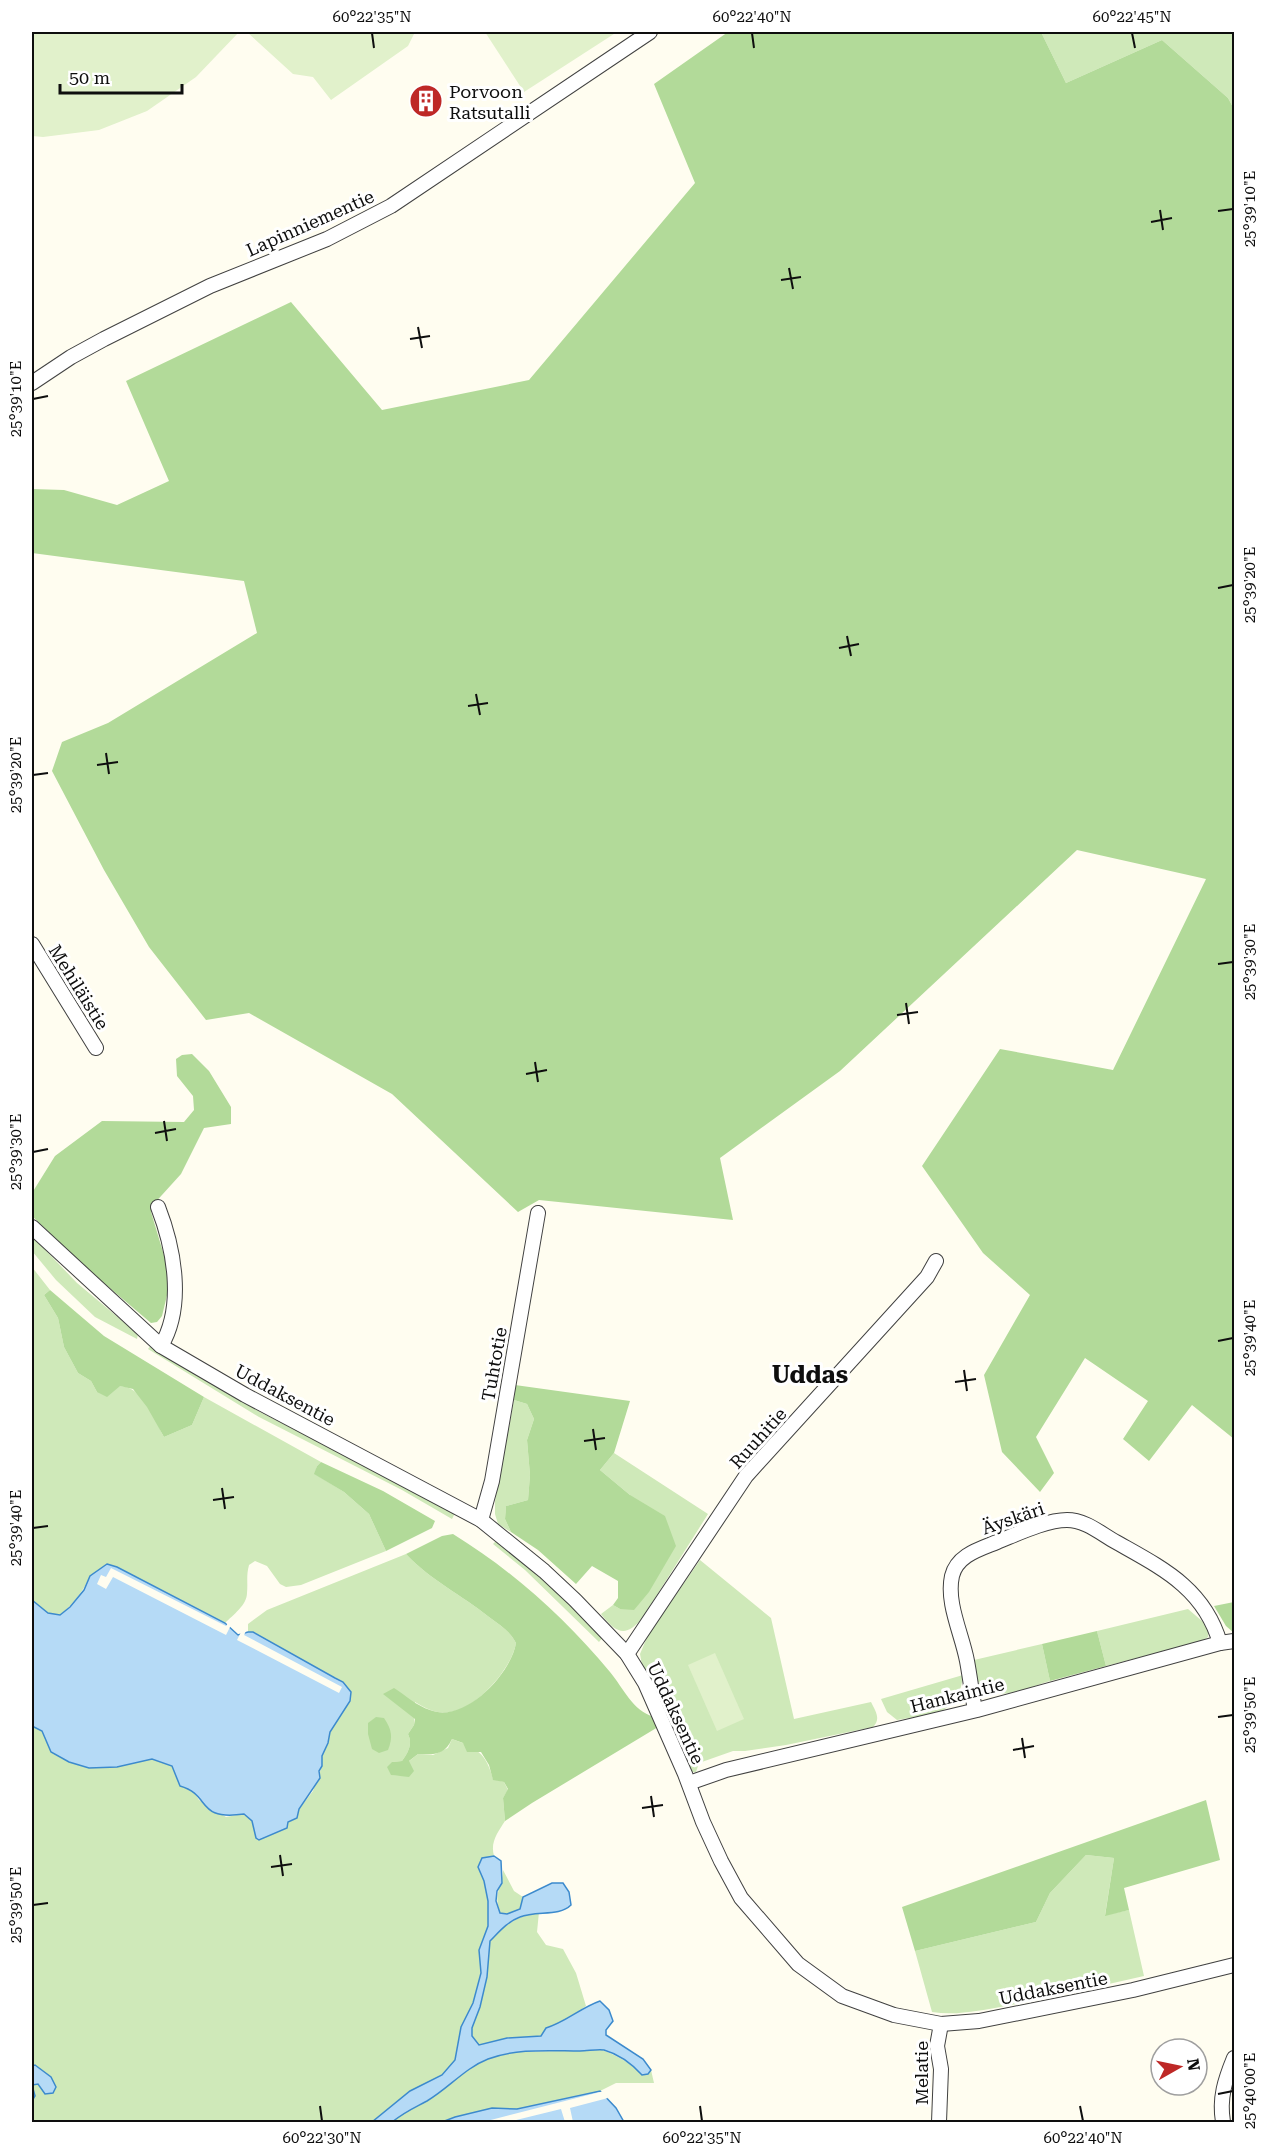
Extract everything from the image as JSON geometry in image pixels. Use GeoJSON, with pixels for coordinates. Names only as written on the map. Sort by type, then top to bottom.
{"type":"FeatureCollection","features":[{"type":"Feature","properties":{"kind":"street","name":"Lapinniementie"},"geometry":{"type":"LineString","coordinates":[[32,383],[71,357],[136,322],[210,286],[327,239],[392,206],[650,32]]}},
{"type":"Feature","properties":{"kind":"street","name":"Mehiläistie"},"geometry":{"type":"LineString","coordinates":[[32,944],[96,1048]]}},
{"type":"Feature","properties":{"kind":"street"},"geometry":{"type":"LineString","coordinates":[[159,1207],[169,1242],[174,1278],[171,1320],[168,1333],[161,1346]]}},
{"type":"Feature","properties":{"kind":"street","name":"Tuhtotie"},"geometry":{"type":"LineString","coordinates":[[481,1520],[492,1481],[538,1213]]}},
{"type":"Feature","properties":{"kind":"street","name":"Uddaksentie"},"geometry":{"type":"LineString","coordinates":[[32,1227],[161,1346],[245,1395],[481,1520],[552,1578],[627,1654],[650,1693],[721,1861],[741,1898],[798,1964],[842,1996],[894,2015],[942,2024],[979,2021],[1133,1990],[1234,1965]]}},
{"type":"Feature","properties":{"kind":"street","name":"Ruuhitie"},"geometry":{"type":"LineString","coordinates":[[627,1654],[746,1476],[927,1277],[936,1261]]}},
{"type":"Feature","properties":{"kind":"street","name":"Äyskäri"},"geometry":{"type":"LineString","coordinates":[[975,1710],[967,1661],[951,1597],[952,1575],[958,1564],[969,1553],[1032,1528],[1063,1520],[1079,1521],[1157,1563],[1205,1607],[1215,1624],[1220,1643]]}},
{"type":"Feature","properties":{"kind":"street","name":"Hankaintie"},"geometry":{"type":"LineString","coordinates":[[688,1783],[726,1770],[975,1710],[1234,1641]]}},
{"type":"Feature","properties":{"kind":"street","name":"Melatie"},"geometry":{"type":"LineString","coordinates":[[939,2122],[941,2069],[937,2046],[942,2024]]}},
{"type":"Feature","properties":{"kind":"street"},"geometry":{"type":"LineString","coordinates":[[1223,2122],[1221,2112],[1224,2081],[1234,2058]]}},
{"type":"Feature","properties":{"kind":"green space"},"geometry":{"type":"Polygon","coordinates":[[[32,32],[239,32],[196,77],[147,111],[99,130],[43,137],[32,136],[32,32]]]}},
{"type":"Feature","properties":{"kind":"green space"},"geometry":{"type":"Polygon","coordinates":[[[247,32],[415,32],[408,46],[331,100],[313,77],[293,74],[247,32]]]}},
{"type":"Feature","properties":{"kind":"green space"},"geometry":{"type":"Polygon","coordinates":[[[485,32],[617,32],[524,92],[485,32]]]}},
{"type":"Feature","properties":{"kind":"green space"},"geometry":{"type":"Polygon","coordinates":[[[728,32],[1041,32],[1066,83],[1162,40],[1228,98],[1234,109],[1234,1439],[1192,1405],[1149,1461],[1123,1439],[1148,1401],[1085,1358],[1036,1437],[1054,1473],[1040,1492],[1002,1452],[984,1375],[1030,1295],[983,1253],[922,1166],[1000,1049],[1113,1070],[1206,879],[1077,850],[840,1071],[720,1158],[733,1220],[539,1200],[518,1212],[392,1094],[249,1013],[206,1020],[149,947],[104,870],[52,771],[62,742],[108,723],[257,633],[244,581],[32,553],[32,489],[64,490],[117,505],[169,481],[126,381],[291,302],[382,410],[529,380],[695,183],[654,84],[728,32]]]}},
{"type":"Feature","properties":{"kind":"green space"},"geometry":{"type":"Polygon","coordinates":[[[1041,32],[1234,32],[1234,109],[1228,98],[1162,40],[1066,83],[1041,32]]]}},
{"type":"Feature","properties":{"kind":"green space"},"geometry":{"type":"Polygon","coordinates":[[[192,1054],[209,1071],[231,1107],[231,1124],[204,1128],[181,1174],[152,1206],[151,1212],[166,1262],[169,1287],[162,1316],[157,1322],[151,1323],[92,1273],[32,1216],[32,1193],[55,1156],[102,1121],[184,1122],[194,1110],[193,1096],[177,1076],[176,1059],[182,1055],[192,1054]]]}},
{"type":"Feature","properties":{"kind":"green space"},"geometry":{"type":"Polygon","coordinates":[[[32,1236],[77,1283],[138,1334],[137,1339],[95,1317],[56,1280],[32,1251],[32,1236]]]}},
{"type":"Feature","properties":{"kind":"green space"},"geometry":{"type":"Polygon","coordinates":[[[32,1267],[50,1290],[44,1295],[58,1318],[64,1347],[78,1373],[91,1381],[97,1392],[111,1387],[128,1387],[147,1405],[164,1437],[192,1425],[204,1397],[321,1462],[315,1474],[344,1492],[369,1514],[386,1551],[301,1585],[286,1587],[280,1584],[267,1566],[255,1561],[249,1565],[245,1602],[225,1623],[117,1567],[90,1576],[77,1598],[59,1616],[32,1611],[32,1267]]]}},
{"type":"Feature","properties":{"kind":"green space"},"geometry":{"type":"Polygon","coordinates":[[[50,1290],[104,1336],[204,1397],[192,1425],[164,1437],[147,1407],[133,1389],[120,1386],[107,1397],[97,1392],[91,1381],[78,1373],[64,1347],[58,1318],[44,1295],[50,1290]]]}},
{"type":"Feature","properties":{"kind":"green space"},"geometry":{"type":"Polygon","coordinates":[[[151,1345],[260,1412],[455,1513],[452,1519],[402,1490],[259,1417],[148,1349],[151,1345]]]}},
{"type":"Feature","properties":{"kind":"green space"},"geometry":{"type":"Polygon","coordinates":[[[515,1385],[630,1401],[614,1453],[600,1470],[630,1495],[665,1516],[676,1546],[649,1592],[634,1610],[620,1609],[613,1605],[618,1598],[618,1581],[592,1566],[576,1584],[538,1550],[511,1532],[505,1519],[506,1506],[528,1500],[530,1475],[527,1440],[534,1419],[527,1404],[514,1400],[515,1385]]]}},
{"type":"Feature","properties":{"kind":"green space"},"geometry":{"type":"Polygon","coordinates":[[[514,1400],[527,1404],[534,1419],[527,1440],[530,1475],[528,1500],[506,1506],[505,1519],[511,1532],[498,1524],[495,1501],[514,1400]]]}},
{"type":"Feature","properties":{"kind":"green space"},"geometry":{"type":"Polygon","coordinates":[[[614,1453],[708,1514],[643,1617],[632,1628],[622,1631],[612,1626],[601,1614],[613,1605],[620,1609],[630,1495],[600,1470],[614,1453]]]}},
{"type":"Feature","properties":{"kind":"green space"},"geometry":{"type":"Polygon","coordinates":[[[321,1462],[383,1491],[435,1521],[432,1528],[386,1551],[369,1514],[344,1492],[314,1474],[321,1462]]]}},
{"type":"Feature","properties":{"kind":"green space"},"geometry":{"type":"Polygon","coordinates":[[[453,1534],[497,1564],[556,1614],[593,1652],[634,1704],[646,1714],[654,1717],[658,1727],[505,1821],[503,1798],[508,1789],[504,1782],[493,1780],[489,1765],[481,1752],[467,1752],[463,1743],[452,1739],[446,1748],[438,1753],[418,1754],[409,1761],[414,1771],[409,1777],[391,1775],[387,1767],[392,1762],[402,1761],[406,1755],[410,1745],[408,1734],[415,1719],[383,1694],[394,1688],[430,1710],[443,1712],[457,1710],[471,1703],[496,1682],[505,1669],[516,1643],[501,1626],[425,1572],[406,1554],[442,1536],[453,1534]]]}},
{"type":"Feature","properties":{"kind":"green space"},"geometry":{"type":"Polygon","coordinates":[[[497,1540],[528,1565],[603,1637],[599,1642],[525,1570],[493,1544],[497,1540]]]}},
{"type":"Feature","properties":{"kind":"green space"},"geometry":{"type":"Polygon","coordinates":[[[406,1554],[425,1572],[501,1626],[516,1643],[508,1664],[492,1686],[471,1703],[450,1712],[440,1712],[415,1702],[414,1725],[408,1734],[410,1745],[408,1752],[402,1761],[392,1762],[391,1775],[409,1776],[408,1762],[418,1754],[433,1755],[448,1748],[452,1739],[468,1745],[484,1757],[493,1779],[504,1782],[508,1790],[503,1798],[505,1821],[494,1842],[494,1856],[482,1858],[478,1867],[484,1881],[488,1901],[488,1926],[479,1950],[481,1973],[473,2003],[461,2027],[455,2060],[442,2075],[410,2091],[372,2122],[32,2122],[32,2101],[35,2096],[32,2085],[38,2084],[35,2065],[32,2066],[32,1722],[173,1766],[180,1786],[192,1789],[199,1800],[226,1817],[243,1814],[252,1821],[256,1838],[297,1818],[299,1809],[313,1791],[330,1732],[350,1701],[351,1692],[335,1678],[253,1632],[248,1632],[248,1624],[267,1610],[406,1554]]]}},
{"type":"Feature","properties":{"kind":"green space"},"geometry":{"type":"Polygon","coordinates":[[[700,1560],[771,1618],[794,1719],[871,1702],[877,1718],[873,1727],[786,1745],[733,1751],[699,1763],[696,1772],[692,1772],[681,1739],[664,1701],[642,1665],[640,1654],[648,1635],[700,1560]]]}},
{"type":"Feature","properties":{"kind":"green space"},"geometry":{"type":"Polygon","coordinates":[[[1234,1602],[1234,1633],[1226,1626],[1214,1606],[1234,1602]]]}},
{"type":"Feature","properties":{"kind":"green space"},"geometry":{"type":"Polygon","coordinates":[[[1188,1609],[1209,1627],[1208,1637],[1202,1641],[1106,1666],[1097,1631],[1188,1609]]]}},
{"type":"Feature","properties":{"kind":"green space"},"geometry":{"type":"Polygon","coordinates":[[[1097,1631],[1106,1666],[1050,1681],[1042,1644],[1097,1631]]]}},
{"type":"Feature","properties":{"kind":"green space"},"geometry":{"type":"Polygon","coordinates":[[[1042,1644],[1050,1681],[1015,1692],[997,1694],[989,1692],[978,1681],[974,1660],[1042,1644]]]}},
{"type":"Feature","properties":{"kind":"green space"},"geometry":{"type":"Polygon","coordinates":[[[715,1653],[744,1719],[717,1731],[688,1665],[715,1653]]]}},
{"type":"Feature","properties":{"kind":"green space"},"geometry":{"type":"Polygon","coordinates":[[[963,1675],[956,1699],[941,1711],[931,1714],[897,1720],[887,1712],[881,1699],[963,1675]]]}},
{"type":"Feature","properties":{"kind":"green space"},"geometry":{"type":"Polygon","coordinates":[[[376,1717],[384,1718],[391,1734],[388,1750],[379,1753],[372,1749],[368,1734],[368,1723],[376,1717]]]}},
{"type":"Feature","properties":{"kind":"green space"},"geometry":{"type":"Polygon","coordinates":[[[1206,1800],[1220,1860],[1124,1888],[1129,1910],[1105,1916],[1114,1858],[1086,1855],[1050,1893],[1036,1922],[915,1951],[902,1907],[1206,1800]]]}},
{"type":"Feature","properties":{"kind":"green space"},"geometry":{"type":"Polygon","coordinates":[[[1086,1855],[1114,1858],[1105,1915],[1129,1910],[1144,1976],[988,2009],[960,2013],[932,2012],[915,1951],[1036,1922],[1050,1893],[1086,1855]]]}},
{"type":"Feature","properties":{"kind":"green space"},"geometry":{"type":"Polygon","coordinates":[[[503,1870],[514,1891],[523,1897],[520,1909],[507,1914],[500,1913],[497,1900],[503,1870]]]}},
{"type":"Feature","properties":{"kind":"green space"},"geometry":{"type":"Polygon","coordinates":[[[539,1912],[537,1932],[546,1945],[563,1949],[576,1973],[586,2006],[562,2023],[546,2028],[541,2036],[507,2038],[479,2045],[472,2036],[472,2028],[487,1977],[489,1941],[512,1922],[539,1912]]]}},
{"type":"Feature","properties":{"kind":"green space"},"geometry":{"type":"Polygon","coordinates":[[[602,2050],[624,2060],[642,2075],[648,2074],[651,2070],[654,2083],[616,2083],[600,2091],[517,2109],[492,2108],[442,2122],[392,2122],[405,2111],[427,2101],[469,2069],[489,2058],[517,2052],[602,2050]]]}},
{"type":"Feature","properties":{"kind":"water"},"geometry":{"type":"Polygon","coordinates":[[[107,1564],[225,1623],[238,1635],[253,1632],[343,1682],[351,1692],[350,1701],[330,1732],[322,1756],[320,1778],[299,1809],[297,1818],[288,1822],[287,1828],[259,1840],[256,1838],[252,1821],[244,1814],[228,1815],[211,1811],[197,1795],[180,1786],[172,1766],[152,1759],[117,1767],[89,1768],[69,1762],[51,1752],[42,1731],[32,1726],[32,1600],[48,1613],[60,1615],[84,1590],[90,1576],[107,1564]]]}},
{"type":"Feature","properties":{"kind":"water"},"geometry":{"type":"Polygon","coordinates":[[[494,1856],[501,1861],[502,1883],[497,1891],[496,1901],[500,1913],[507,1914],[520,1909],[523,1897],[552,1883],[563,1883],[569,1892],[571,1905],[560,1911],[526,1915],[515,1919],[490,1941],[487,1977],[472,2028],[472,2036],[479,2045],[507,2038],[541,2036],[546,2028],[600,2001],[609,2010],[613,2021],[606,2030],[606,2035],[643,2059],[651,2070],[648,2074],[642,2075],[624,2060],[604,2050],[534,2051],[499,2055],[464,2073],[435,2096],[392,2122],[372,2122],[410,2091],[442,2075],[455,2060],[461,2027],[473,2003],[481,1973],[479,1950],[488,1926],[488,1901],[484,1881],[478,1867],[482,1858],[494,1856]]]}},
{"type":"Feature","properties":{"kind":"water"},"geometry":{"type":"Polygon","coordinates":[[[35,2065],[51,2077],[56,2087],[53,2093],[45,2094],[38,2084],[32,2085],[32,2066],[35,2065]]]}},
{"type":"Feature","properties":{"kind":"water"},"geometry":{"type":"Polygon","coordinates":[[[32,2085],[35,2096],[32,2101],[32,2085]]]}},
{"type":"Feature","properties":{"kind":"water"},"geometry":{"type":"Polygon","coordinates":[[[600,2091],[616,2108],[624,2122],[442,2122],[492,2108],[517,2109],[600,2091]]]}},
{"type":"Feature","properties":{"kind":"pier"},"geometry":{"type":"Polygon","coordinates":[[[111,1568],[226,1626],[228,1623],[231,1625],[226,1635],[113,1577],[106,1589],[97,1584],[101,1575],[106,1577],[111,1568]]]}},
{"type":"Feature","properties":{"kind":"pier"},"geometry":{"type":"Polygon","coordinates":[[[247,1629],[244,1635],[342,1687],[339,1693],[237,1640],[242,1630],[247,1629]]]}},
{"type":"Feature","properties":{"kind":"pier"},"geometry":{"type":"Polygon","coordinates":[[[604,2091],[608,2098],[570,2108],[573,2122],[565,2122],[561,2109],[508,2122],[483,2122],[604,2091]]]}},
{"type":"Feature","properties":{"kind":"place","name":"Porvoon Ratsutalli"},"geometry":{"type":"Point","coordinates":[426,101]}},
{"type":"Feature","properties":{"kind":"district","name":"Uddas"},"geometry":{"type":"Point","coordinates":[810,1375]}}]}
